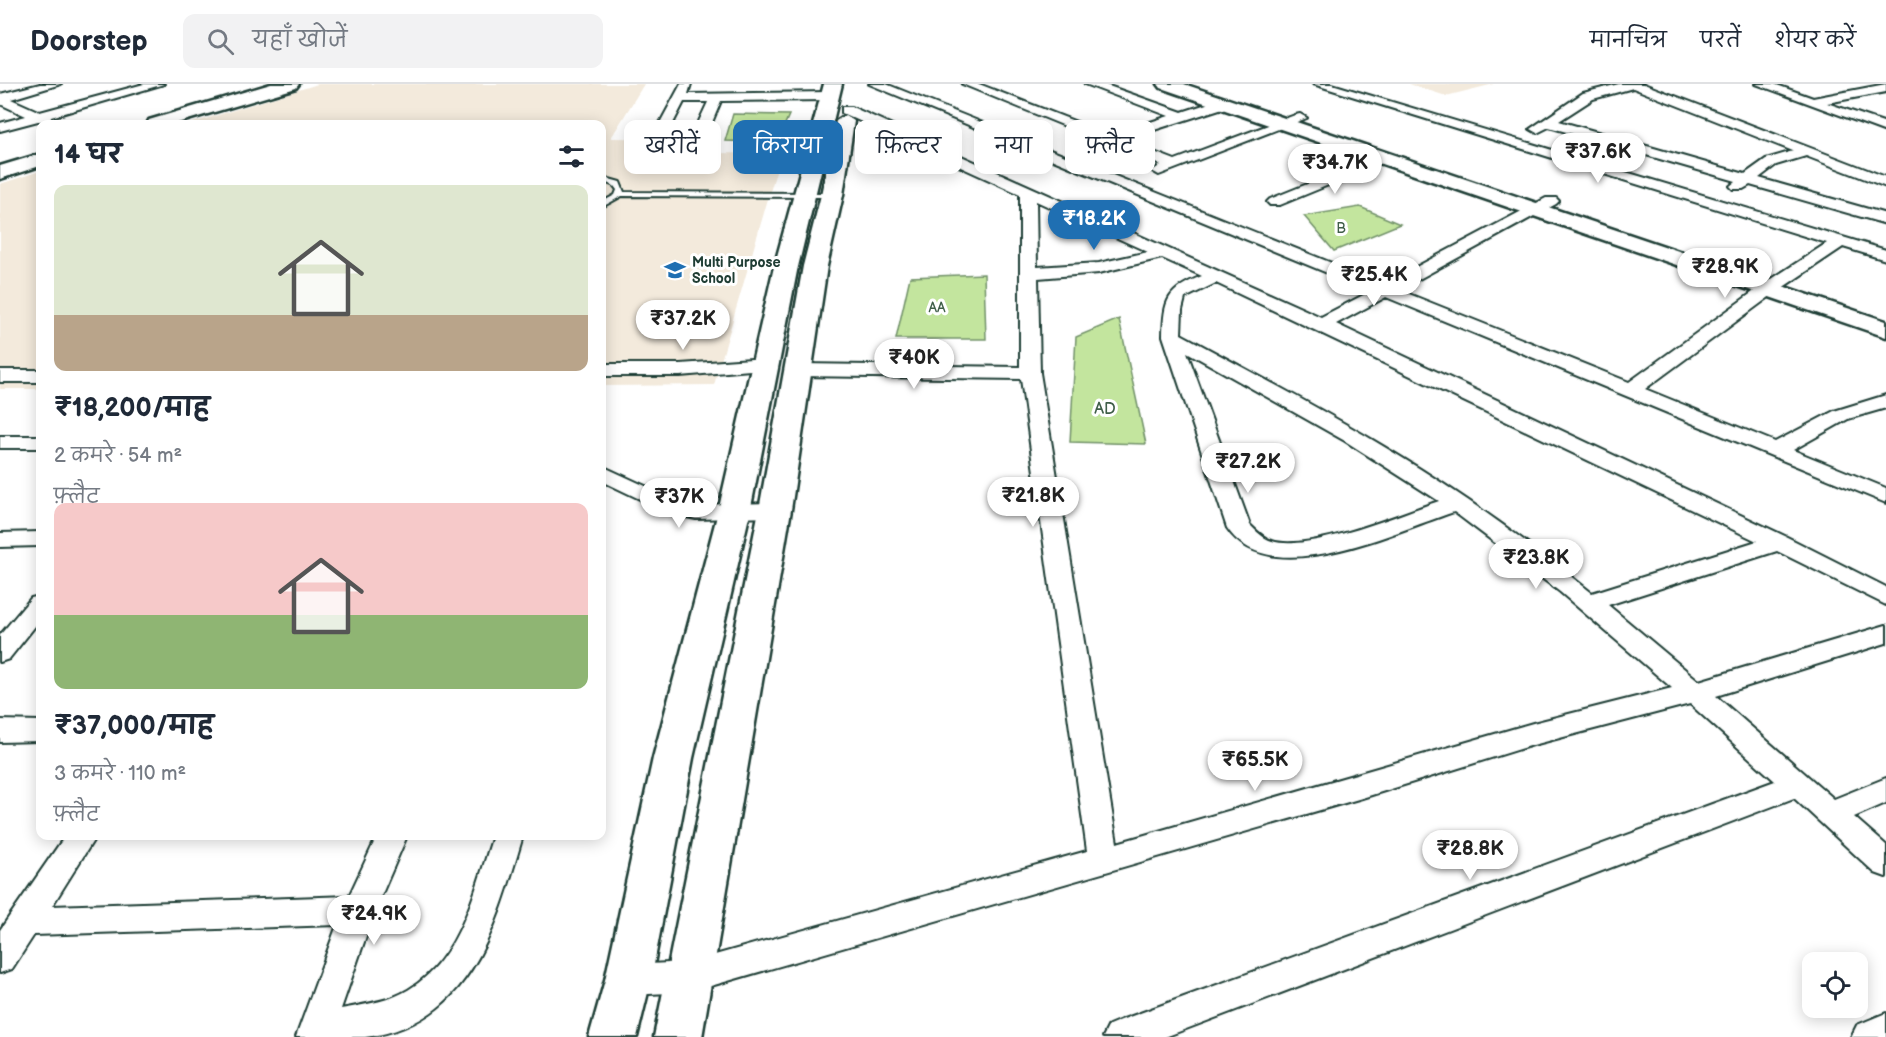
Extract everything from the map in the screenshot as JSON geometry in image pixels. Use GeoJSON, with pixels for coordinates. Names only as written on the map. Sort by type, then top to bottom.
{"type":"FeatureCollection","features":[{"type":"Feature","properties":{"kind":"street"},"geometry":{"type":"LineString","coordinates":[[0,88],[4,84]]}},
{"type":"Feature","properties":{"kind":"street"},"geometry":{"type":"LineString","coordinates":[[0,99],[55,84]]}},
{"type":"Feature","properties":{"kind":"street"},"geometry":{"type":"LineString","coordinates":[[0,127],[158,84]]}},
{"type":"Feature","properties":{"kind":"street"},"geometry":{"type":"LineString","coordinates":[[157,120],[275,84]]}},
{"type":"Feature","properties":{"kind":"street"},"geometry":{"type":"LineString","coordinates":[[169,120],[290,84]]}},
{"type":"Feature","properties":{"kind":"street"},"geometry":{"type":"LineString","coordinates":[[183,120],[298,84]]}},
{"type":"Feature","properties":{"kind":"street"},"geometry":{"type":"LineString","coordinates":[[668,120],[678,98],[688,84]]}},
{"type":"Feature","properties":{"kind":"street"},"geometry":{"type":"LineString","coordinates":[[875,84],[1126,184],[1384,292],[1631,390],[1886,496]]}},
{"type":"Feature","properties":{"kind":"street"},"geometry":{"type":"LineString","coordinates":[[968,84],[1065,123]]}},
{"type":"Feature","properties":{"kind":"street"},"geometry":{"type":"LineString","coordinates":[[1090,84],[1181,116]]}},
{"type":"Feature","properties":{"kind":"street"},"geometry":{"type":"LineString","coordinates":[[1167,84],[1224,103],[1292,121],[1778,282],[1886,310]]}},
{"type":"Feature","properties":{"kind":"street"},"geometry":{"type":"LineString","coordinates":[[1198,84],[1382,158],[1545,205]]}},
{"type":"Feature","properties":{"kind":"street"},"geometry":{"type":"LineString","coordinates":[[1319,84],[1518,142],[1886,255]]}},
{"type":"Feature","properties":{"kind":"street"},"geometry":{"type":"LineString","coordinates":[[1518,142],[1588,96],[1634,84],[1886,182]]}},
{"type":"Feature","properties":{"kind":"street"},"geometry":{"type":"LineString","coordinates":[[1762,84],[1886,128]]}},
{"type":"Feature","properties":{"kind":"street"},"geometry":{"type":"LineString","coordinates":[[1875,84],[1886,88]]}},
{"type":"Feature","properties":{"kind":"street"},"geometry":{"type":"LineString","coordinates":[[1813,102],[1886,88]]}},
{"type":"Feature","properties":{"kind":"street"},"geometry":{"type":"LineString","coordinates":[[678,98],[840,94],[1028,191],[1322,324],[1779,542],[1886,597]]}},
{"type":"Feature","properties":{"kind":"street"},"geometry":{"type":"LineString","coordinates":[[678,1037],[730,743],[775,510],[815,266],[819,195],[840,94]]}},
{"type":"Feature","properties":{"kind":"street"},"geometry":{"type":"LineString","coordinates":[[706,120],[716,98]]}},
{"type":"Feature","properties":{"kind":"street"},"geometry":{"type":"LineString","coordinates":[[0,99],[49,120]]}},
{"type":"Feature","properties":{"kind":"street"},"geometry":{"type":"LineString","coordinates":[[1155,125],[1224,103]]}},
{"type":"Feature","properties":{"kind":"street"},"geometry":{"type":"LineString","coordinates":[[1126,184],[1292,121]]}},
{"type":"Feature","properties":{"kind":"street"},"geometry":{"type":"LineString","coordinates":[[1547,122],[1886,219]]}},
{"type":"Feature","properties":{"kind":"street"},"geometry":{"type":"LineString","coordinates":[[1719,203],[1745,179],[1771,162],[1807,151]]}},
{"type":"Feature","properties":{"kind":"street"},"geometry":{"type":"LineString","coordinates":[[1155,158],[1174,165]]}},
{"type":"Feature","properties":{"kind":"street"},"geometry":{"type":"LineString","coordinates":[[1275,202],[1382,158]]}},
{"type":"Feature","properties":{"kind":"street"},"geometry":{"type":"LineString","coordinates":[[0,171],[36,164]]}},
{"type":"Feature","properties":{"kind":"street"},"geometry":{"type":"LineString","coordinates":[[0,178],[36,164]]}},
{"type":"Feature","properties":{"kind":"street"},"geometry":{"type":"LineString","coordinates":[[1028,191],[1030,373],[1104,860]]}},
{"type":"Feature","properties":{"kind":"street"},"geometry":{"type":"LineString","coordinates":[[613,1037],[628,980],[674,758],[734,512],[785,271],[819,195]]}},
{"type":"Feature","properties":{"kind":"street"},"geometry":{"type":"LineString","coordinates":[[1322,324],[1545,205]]}},
{"type":"Feature","properties":{"kind":"street"},"geometry":{"type":"LineString","coordinates":[[1631,390],[1778,282],[1841,241]]}},
{"type":"Feature","properties":{"kind":"street"},"geometry":{"type":"LineString","coordinates":[[1029,273],[1099,268],[1163,253]]}},
{"type":"Feature","properties":{"kind":"street"},"geometry":{"type":"LineString","coordinates":[[1215,277],[1180,292],[1172,303],[1172,336],[1239,528],[1254,543],[1277,550],[1318,547],[1457,503]]}},
{"type":"Feature","properties":{"kind":"street"},"geometry":{"type":"LineString","coordinates":[[1778,282],[1886,329]]}},
{"type":"Feature","properties":{"kind":"street"},"geometry":{"type":"LineString","coordinates":[[1172,336],[1407,470],[1457,503],[1588,603],[1799,784],[1886,864]]}},
{"type":"Feature","properties":{"kind":"street"},"geometry":{"type":"LineString","coordinates":[[606,370],[680,370],[766,364]]}},
{"type":"Feature","properties":{"kind":"street"},"geometry":{"type":"LineString","coordinates":[[798,369],[1030,373]]}},
{"type":"Feature","properties":{"kind":"street"},"geometry":{"type":"LineString","coordinates":[[0,376],[36,376]]}},
{"type":"Feature","properties":{"kind":"street"},"geometry":{"type":"LineString","coordinates":[[1775,451],[1841,415],[1886,400]]}},
{"type":"Feature","properties":{"kind":"street"},"geometry":{"type":"LineString","coordinates":[[0,442],[36,442]]}},
{"type":"Feature","properties":{"kind":"street"},"geometry":{"type":"LineString","coordinates":[[606,475],[672,507],[696,512],[775,510]]}},
{"type":"Feature","properties":{"kind":"street"},"geometry":{"type":"LineString","coordinates":[[0,540],[36,539]]}},
{"type":"Feature","properties":{"kind":"street"},"geometry":{"type":"LineString","coordinates":[[1588,603],[1779,542]]}},
{"type":"Feature","properties":{"kind":"street"},"geometry":{"type":"LineString","coordinates":[[3,646],[36,609]]}},
{"type":"Feature","properties":{"kind":"street"},"geometry":{"type":"LineString","coordinates":[[628,980],[690,977],[1104,860],[1533,734],[1692,693],[1886,634]]}},
{"type":"Feature","properties":{"kind":"street"},"geometry":{"type":"LineString","coordinates":[[0,731],[36,731]]}},
{"type":"Feature","properties":{"kind":"street"},"geometry":{"type":"LineString","coordinates":[[1121,1037],[1163,1031],[1799,784]]}},
{"type":"Feature","properties":{"kind":"street"},"geometry":{"type":"LineString","coordinates":[[1830,813],[1886,790]]}},
{"type":"Feature","properties":{"kind":"street"},"geometry":{"type":"LineString","coordinates":[[0,958],[78,840]]}},
{"type":"Feature","properties":{"kind":"street"},"geometry":{"type":"LineString","coordinates":[[316,1034],[359,910],[390,840]]}},
{"type":"Feature","properties":{"kind":"street"},"geometry":{"type":"LineString","coordinates":[[316,1034],[401,1010],[433,994],[457,968],[479,929],[507,840]]}},
{"type":"Feature","properties":{"kind":"street"},"geometry":{"type":"LineString","coordinates":[[26,921],[359,910]]}},
{"type":"Feature","properties":{"kind":"street"},"geometry":{"type":"LineString","coordinates":[[1869,1037],[1886,1030]]}},
{"type":"Feature","properties":{"kind":"lane"},"geometry":{"type":"LineString","coordinates":[[606,180],[617,184],[621,190],[619,194]]}},
{"type":"Feature","properties":{"kind":"lane"},"geometry":{"type":"LineString","coordinates":[[606,202],[619,194],[819,195]]}},
{"type":"Feature","properties":{"kind":"shaded area","name":"Multi Purpose School"},"geometry":{"type":"Polygon","coordinates":[[[318,84],[644,84],[611,138],[624,138],[624,174],[721,174],[721,153],[733,153],[733,174],[775,174],[714,385],[606,386],[606,120],[202,120],[318,84]]]}},
{"type":"Feature","properties":{"kind":"shaded area"},"geometry":{"type":"Polygon","coordinates":[[[1409,84],[1494,84],[1446,96],[1409,84]]]}},
{"type":"Feature","properties":{"kind":"shaded area"},"geometry":{"type":"Polygon","coordinates":[[[36,172],[36,389],[0,389],[0,184],[36,172]]]}},
{"type":"Feature","properties":{"kind":"green space"},"geometry":{"type":"Polygon","coordinates":[[[733,114],[789,115],[787,120],[733,120],[733,141],[725,141],[733,114]]]}},
{"type":"Feature","properties":{"kind":"green space","name":"B"},"geometry":{"type":"Polygon","coordinates":[[[1360,207],[1400,224],[1334,251],[1304,216],[1360,207]]]}},
{"type":"Feature","properties":{"kind":"green space","name":"AA"},"geometry":{"type":"Polygon","coordinates":[[[984,274],[986,339],[896,339],[910,277],[984,274]]]}},
{"type":"Feature","properties":{"kind":"green space","name":"AD"},"geometry":{"type":"Polygon","coordinates":[[[1119,319],[1146,444],[1070,442],[1076,337],[1119,319]]]}},
{"type":"Feature","properties":{"kind":"place","name":"Multi Purpose School"},"geometry":{"type":"Point","coordinates":[675,270]}}]}
